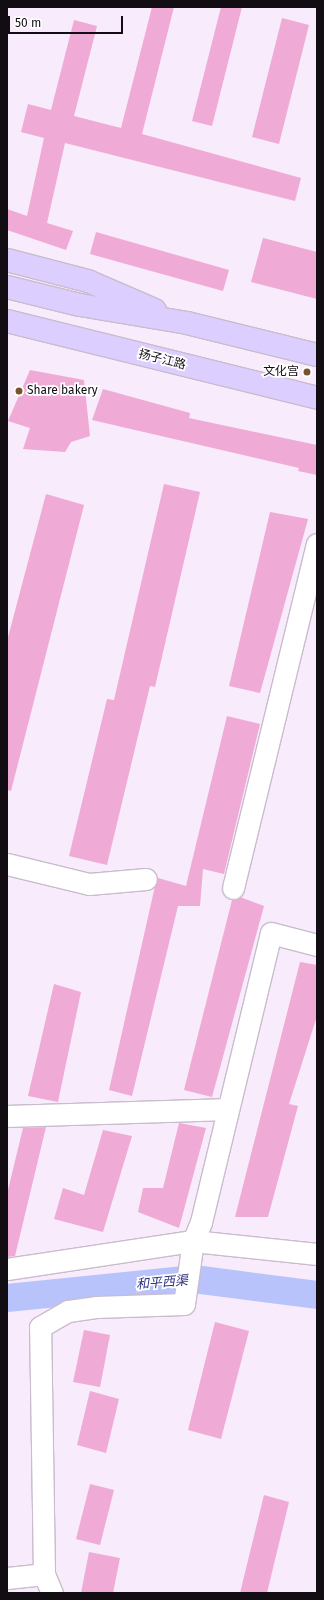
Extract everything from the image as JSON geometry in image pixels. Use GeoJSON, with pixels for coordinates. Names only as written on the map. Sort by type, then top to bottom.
{"type":"FeatureCollection","features":[{"type":"Feature","properties":{"kind":"main road"},"geometry":{"type":"LineString","coordinates":[[7,260],[88,281],[187,324]]}},
{"type":"Feature","properties":{"kind":"main road"},"geometry":{"type":"LineString","coordinates":[[7,287],[80,305],[187,324],[317,356]]}},
{"type":"Feature","properties":{"kind":"main road","name":"扬子江路"},"geometry":{"type":"LineString","coordinates":[[7,321],[317,398]]}},
{"type":"Feature","properties":{"kind":"street"},"geometry":{"type":"LineString","coordinates":[[233,888],[317,544]]}},
{"type":"Feature","properties":{"kind":"street"},"geometry":{"type":"LineString","coordinates":[[7,864],[89,884],[146,879]]}},
{"type":"Feature","properties":{"kind":"street"},"geometry":{"type":"LineString","coordinates":[[52,1593],[44,1574],[40,1327],[68,1311],[89,1308],[184,1304],[193,1242],[201,1222],[227,1109],[272,933],[317,945]]}},
{"type":"Feature","properties":{"kind":"street"},"geometry":{"type":"LineString","coordinates":[[7,1116],[227,1109]]}},
{"type":"Feature","properties":{"kind":"street"},"geometry":{"type":"LineString","coordinates":[[7,1269],[193,1242],[317,1254]]}},
{"type":"Feature","properties":{"kind":"street"},"geometry":{"type":"LineString","coordinates":[[7,1578],[44,1574]]}},
{"type":"Feature","properties":{"kind":"building"},"geometry":{"type":"Polygon","coordinates":[[[152,7],[174,7],[142,134],[301,178],[295,201],[65,143],[47,223],[73,231],[66,250],[7,230],[7,209],[27,216],[44,138],[21,132],[28,104],[51,110],[74,20],[97,26],[74,116],[121,128],[152,7]]]}},
{"type":"Feature","properties":{"kind":"building"},"geometry":{"type":"Polygon","coordinates":[[[221,7],[242,7],[212,126],[192,121],[221,7]]]}},
{"type":"Feature","properties":{"kind":"building"},"geometry":{"type":"Polygon","coordinates":[[[282,18],[309,25],[279,144],[252,137],[282,18]]]}},
{"type":"Feature","properties":{"kind":"building"},"geometry":{"type":"Polygon","coordinates":[[[96,232],[229,270],[223,291],[90,254],[96,232]]]}},
{"type":"Feature","properties":{"kind":"building"},"geometry":{"type":"Polygon","coordinates":[[[263,238],[317,252],[317,299],[251,282],[263,238]]]}},
{"type":"Feature","properties":{"kind":"building"},"geometry":{"type":"Polygon","coordinates":[[[30,370],[84,380],[90,436],[71,442],[65,452],[23,449],[30,428],[8,421],[30,370]]]}},
{"type":"Feature","properties":{"kind":"building"},"geometry":{"type":"Polygon","coordinates":[[[103,389],[190,413],[189,418],[317,445],[317,475],[298,471],[299,468],[92,420],[103,389]]]}},
{"type":"Feature","properties":{"kind":"building"},"geometry":{"type":"Polygon","coordinates":[[[164,484],[200,492],[155,687],[150,686],[107,865],[69,856],[107,699],[114,700],[164,484]]]}},
{"type":"Feature","properties":{"kind":"building"},"geometry":{"type":"Polygon","coordinates":[[[46,494],[84,505],[11,791],[7,790],[7,641],[46,494]]]}},
{"type":"Feature","properties":{"kind":"building"},"geometry":{"type":"Polygon","coordinates":[[[270,512],[308,519],[260,693],[229,686],[270,512]]]}},
{"type":"Feature","properties":{"kind":"building"},"geometry":{"type":"Polygon","coordinates":[[[227,716],[260,724],[224,874],[203,869],[200,906],[178,906],[132,1096],[109,1090],[155,886],[158,878],[186,886],[227,716]]]}},
{"type":"Feature","properties":{"kind":"building"},"geometry":{"type":"Polygon","coordinates":[[[240,897],[264,906],[212,1097],[184,1090],[232,900],[240,897]]]}},
{"type":"Feature","properties":{"kind":"building"},"geometry":{"type":"Polygon","coordinates":[[[300,962],[317,965],[317,1016],[289,1104],[298,1106],[268,1217],[235,1217],[300,962]]]}},
{"type":"Feature","properties":{"kind":"building"},"geometry":{"type":"Polygon","coordinates":[[[54,984],[81,992],[58,1102],[28,1096],[54,984]]]}},
{"type":"Feature","properties":{"kind":"building"},"geometry":{"type":"Polygon","coordinates":[[[179,1123],[206,1128],[179,1228],[138,1212],[143,1188],[163,1188],[179,1123]]]}},
{"type":"Feature","properties":{"kind":"building"},"geometry":{"type":"Polygon","coordinates":[[[46,1127],[15,1256],[7,1257],[7,1194],[23,1128],[46,1127]]]}},
{"type":"Feature","properties":{"kind":"building"},"geometry":{"type":"Polygon","coordinates":[[[103,1130],[132,1136],[103,1232],[54,1219],[63,1188],[84,1195],[103,1130]]]}},
{"type":"Feature","properties":{"kind":"building"},"geometry":{"type":"Polygon","coordinates":[[[215,1322],[249,1331],[221,1439],[188,1430],[215,1322]]]}},
{"type":"Feature","properties":{"kind":"building"},"geometry":{"type":"Polygon","coordinates":[[[84,1330],[110,1335],[100,1387],[73,1382],[84,1330]]]}},
{"type":"Feature","properties":{"kind":"building"},"geometry":{"type":"Polygon","coordinates":[[[90,1391],[119,1399],[106,1453],[77,1445],[90,1391]]]}},
{"type":"Feature","properties":{"kind":"building"},"geometry":{"type":"Polygon","coordinates":[[[90,1484],[114,1490],[100,1545],[76,1539],[90,1484]]]}},
{"type":"Feature","properties":{"kind":"building"},"geometry":{"type":"Polygon","coordinates":[[[264,1495],[289,1502],[267,1593],[240,1593],[264,1495]]]}},
{"type":"Feature","properties":{"kind":"building"},"geometry":{"type":"Polygon","coordinates":[[[89,1552],[120,1558],[113,1593],[81,1593],[89,1552]]]}},
{"type":"Feature","properties":{"kind":"waterway","name":"和平西渠"},"geometry":{"type":"LineString","coordinates":[[7,1298],[194,1279],[317,1295]]}},
{"type":"Feature","properties":{"kind":"place","name":"文化宫"},"geometry":{"type":"Point","coordinates":[307,372]}},
{"type":"Feature","properties":{"kind":"place","name":"Share bakery"},"geometry":{"type":"Point","coordinates":[19,391]}}]}
